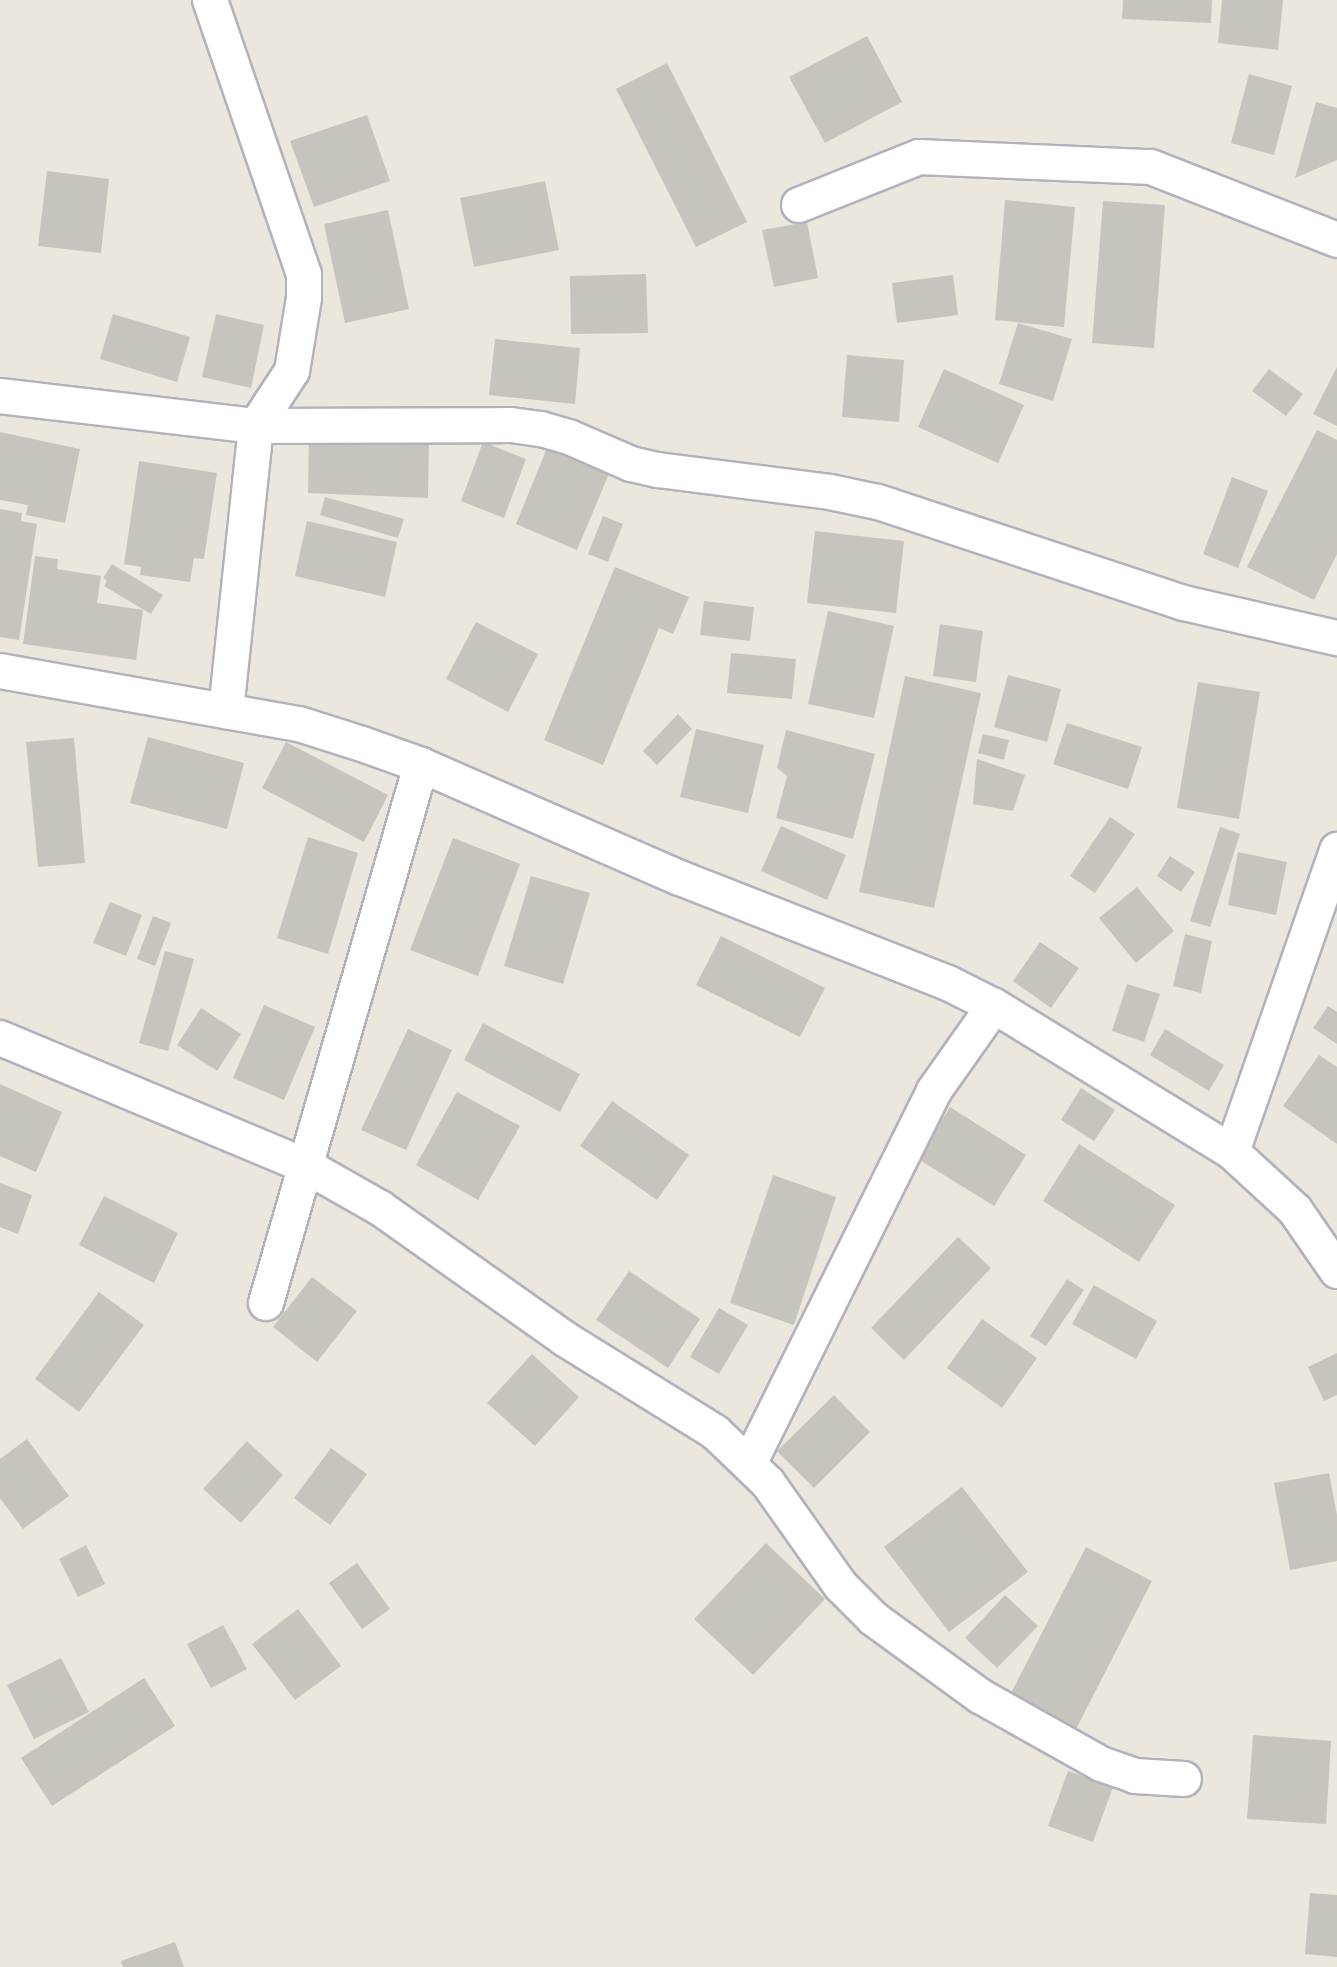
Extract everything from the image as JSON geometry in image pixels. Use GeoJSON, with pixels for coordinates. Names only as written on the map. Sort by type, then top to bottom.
{"type":"FeatureCollection","features":[{"type":"Feature","properties":{"kind":"street"},"geometry":{"type":"LineString","coordinates":[[210,0],[304,274],[304,298],[295,363],[256,426],[226,711]]}},
{"type":"Feature","properties":{"kind":"street"},"geometry":{"type":"LineString","coordinates":[[799,205],[919,157],[1151,167],[1337,240]]}},
{"type":"Feature","properties":{"kind":"street"},"geometry":{"type":"LineString","coordinates":[[0,396],[256,426],[511,425],[541,429],[569,437],[631,464],[658,470],[830,492],[878,502],[1184,603],[1337,638]]}},
{"type":"Feature","properties":{"kind":"street"},"geometry":{"type":"LineString","coordinates":[[0,671],[299,724],[421,765],[680,878],[892,960],[994,1006],[1232,1152],[1295,1210],[1337,1271]]}},
{"type":"Feature","properties":{"kind":"street"},"geometry":{"type":"LineString","coordinates":[[266,1303],[421,765]]}},
{"type":"Feature","properties":{"kind":"street"},"geometry":{"type":"LineString","coordinates":[[1232,1152],[1337,850]]}},
{"type":"Feature","properties":{"kind":"street"},"geometry":{"type":"LineString","coordinates":[[750,1462],[934,1091],[994,1006]]}},
{"type":"Feature","properties":{"kind":"street"},"geometry":{"type":"LineString","coordinates":[[0,1038],[306,1166],[380,1208],[565,1339],[715,1432],[750,1462],[841,1586],[874,1619],[980,1696],[1048,1737],[1101,1764],[1135,1776],[1184,1779]]}},
{"type":"Feature","properties":{"kind":"building"},"geometry":{"type":"Polygon","coordinates":[[[1123,0],[1212,0],[1211,23],[1122,19],[1123,0]]]}},
{"type":"Feature","properties":{"kind":"building"},"geometry":{"type":"Polygon","coordinates":[[[1222,0],[1283,0],[1278,50],[1218,43],[1222,0]]]}},
{"type":"Feature","properties":{"kind":"building"},"geometry":{"type":"Polygon","coordinates":[[[867,36],[902,102],[825,143],[789,77],[867,36]]]}},
{"type":"Feature","properties":{"kind":"building"},"geometry":{"type":"Polygon","coordinates":[[[667,63],[747,222],[696,247],[616,89],[667,63]]]}},
{"type":"Feature","properties":{"kind":"building"},"geometry":{"type":"Polygon","coordinates":[[[1249,74],[1292,86],[1274,155],[1231,143],[1249,74]]]}},
{"type":"Feature","properties":{"kind":"building"},"geometry":{"type":"Polygon","coordinates":[[[1316,102],[1337,108],[1337,160],[1295,178],[1316,102]]]}},
{"type":"Feature","properties":{"kind":"building"},"geometry":{"type":"Polygon","coordinates":[[[367,115],[390,181],[314,207],[290,141],[367,115]]]}},
{"type":"Feature","properties":{"kind":"building"},"geometry":{"type":"Polygon","coordinates":[[[47,171],[109,179],[101,253],[38,246],[47,171]]]}},
{"type":"Feature","properties":{"kind":"building"},"geometry":{"type":"Polygon","coordinates":[[[545,181],[559,250],[474,267],[460,198],[545,181]]]}},
{"type":"Feature","properties":{"kind":"building"},"geometry":{"type":"Polygon","coordinates":[[[1005,200],[1075,207],[1064,327],[995,320],[1005,200]]]}},
{"type":"Feature","properties":{"kind":"building"},"geometry":{"type":"Polygon","coordinates":[[[1103,201],[1165,205],[1154,348],[1092,343],[1103,201]]]}},
{"type":"Feature","properties":{"kind":"building"},"geometry":{"type":"Polygon","coordinates":[[[388,210],[409,309],[345,323],[324,224],[388,210]]]}},
{"type":"Feature","properties":{"kind":"building"},"geometry":{"type":"Polygon","coordinates":[[[807,222],[818,278],[774,287],[762,230],[807,222]]]}},
{"type":"Feature","properties":{"kind":"building"},"geometry":{"type":"Polygon","coordinates":[[[646,274],[648,333],[571,334],[570,276],[646,274]]]}},
{"type":"Feature","properties":{"kind":"building"},"geometry":{"type":"Polygon","coordinates":[[[953,275],[958,315],[897,323],[892,283],[953,275]]]}},
{"type":"Feature","properties":{"kind":"building"},"geometry":{"type":"Polygon","coordinates":[[[113,314],[190,337],[177,382],[100,359],[113,314]]]}},
{"type":"Feature","properties":{"kind":"building"},"geometry":{"type":"Polygon","coordinates":[[[216,314],[264,325],[251,388],[202,377],[216,314]]]}},
{"type":"Feature","properties":{"kind":"building"},"geometry":{"type":"Polygon","coordinates":[[[1018,323],[1072,339],[1053,401],[999,384],[1018,323]]]}},
{"type":"Feature","properties":{"kind":"building"},"geometry":{"type":"Polygon","coordinates":[[[495,339],[580,348],[575,404],[489,395],[495,339]]]}},
{"type":"Feature","properties":{"kind":"building"},"geometry":{"type":"Polygon","coordinates":[[[847,355],[904,360],[899,422],[842,417],[847,355]]]}},
{"type":"Feature","properties":{"kind":"building"},"geometry":{"type":"Polygon","coordinates":[[[1337,367],[1337,426],[1313,414],[1337,367]]]}},
{"type":"Feature","properties":{"kind":"building"},"geometry":{"type":"Polygon","coordinates":[[[944,369],[1024,405],[998,463],[918,427],[944,369]]]}},
{"type":"Feature","properties":{"kind":"building"},"geometry":{"type":"Polygon","coordinates":[[[1269,369],[1303,394],[1286,416],[1252,391],[1269,369]]]}},
{"type":"Feature","properties":{"kind":"building"},"geometry":{"type":"Polygon","coordinates":[[[1317,430],[1337,440],[1337,554],[1314,600],[1247,567],[1317,430]]]}},
{"type":"Feature","properties":{"kind":"building"},"geometry":{"type":"Polygon","coordinates":[[[0,432],[80,449],[65,523],[26,515],[28,505],[0,500],[0,432]]]}},
{"type":"Feature","properties":{"kind":"building"},"geometry":{"type":"Polygon","coordinates":[[[309,436],[429,441],[428,498],[308,493],[309,436]]]}},
{"type":"Feature","properties":{"kind":"building"},"geometry":{"type":"Polygon","coordinates":[[[483,442],[526,459],[504,518],[461,501],[483,442]]]}},
{"type":"Feature","properties":{"kind":"building"},"geometry":{"type":"Polygon","coordinates":[[[549,443],[611,469],[577,550],[516,524],[549,443]]]}},
{"type":"Feature","properties":{"kind":"building"},"geometry":{"type":"Polygon","coordinates":[[[139,461],[217,473],[204,559],[194,558],[190,582],[140,575],[141,567],[124,564],[139,461]]]}},
{"type":"Feature","properties":{"kind":"building"},"geometry":{"type":"Polygon","coordinates":[[[1232,477],[1268,491],[1238,568],[1203,554],[1232,477]]]}},
{"type":"Feature","properties":{"kind":"building"},"geometry":{"type":"Polygon","coordinates":[[[325,497],[404,519],[398,538],[320,515],[325,497]]]}},
{"type":"Feature","properties":{"kind":"building"},"geometry":{"type":"Polygon","coordinates":[[[0,509],[22,513],[21,521],[37,524],[19,640],[0,637],[0,509]]]}},
{"type":"Feature","properties":{"kind":"building"},"geometry":{"type":"Polygon","coordinates":[[[603,516],[623,524],[608,562],[588,554],[603,516]]]}},
{"type":"Feature","properties":{"kind":"building"},"geometry":{"type":"Polygon","coordinates":[[[307,521],[397,542],[385,597],[295,576],[307,521]]]}},
{"type":"Feature","properties":{"kind":"building"},"geometry":{"type":"Polygon","coordinates":[[[815,531],[904,541],[896,613],[807,603],[815,531]]]}},
{"type":"Feature","properties":{"kind":"building"},"geometry":{"type":"Polygon","coordinates":[[[35,556],[58,559],[57,569],[101,576],[97,603],[143,610],[136,660],[23,644],[35,556]]]}},
{"type":"Feature","properties":{"kind":"building"},"geometry":{"type":"Polygon","coordinates":[[[112,564],[163,595],[151,614],[104,586],[107,581],[103,578],[112,564]]]}},
{"type":"Feature","properties":{"kind":"building"},"geometry":{"type":"Polygon","coordinates":[[[615,567],[689,597],[673,634],[659,628],[603,765],[544,740],[615,567]]]}},
{"type":"Feature","properties":{"kind":"building"},"geometry":{"type":"Polygon","coordinates":[[[704,601],[754,607],[750,641],[700,635],[704,601]]]}},
{"type":"Feature","properties":{"kind":"building"},"geometry":{"type":"Polygon","coordinates":[[[828,611],[894,626],[874,718],[808,704],[828,611]]]}},
{"type":"Feature","properties":{"kind":"building"},"geometry":{"type":"Polygon","coordinates":[[[476,622],[538,654],[508,712],[446,679],[476,622]]]}},
{"type":"Feature","properties":{"kind":"building"},"geometry":{"type":"Polygon","coordinates":[[[940,624],[983,631],[976,682],[933,676],[940,624]]]}},
{"type":"Feature","properties":{"kind":"building"},"geometry":{"type":"Polygon","coordinates":[[[731,653],[796,659],[792,699],[727,693],[731,653]]]}},
{"type":"Feature","properties":{"kind":"building"},"geometry":{"type":"Polygon","coordinates":[[[1008,675],[1061,689],[1047,742],[994,727],[1008,675]]]}},
{"type":"Feature","properties":{"kind":"building"},"geometry":{"type":"Polygon","coordinates":[[[905,676],[981,693],[934,908],[859,892],[905,676]]]}},
{"type":"Feature","properties":{"kind":"building"},"geometry":{"type":"Polygon","coordinates":[[[1198,682],[1260,692],[1239,819],[1177,808],[1198,682]]]}},
{"type":"Feature","properties":{"kind":"building"},"geometry":{"type":"Polygon","coordinates":[[[678,714],[692,729],[657,765],[643,751],[678,714]]]}},
{"type":"Feature","properties":{"kind":"building"},"geometry":{"type":"Polygon","coordinates":[[[1067,723],[1142,747],[1128,789],[1053,764],[1067,723]]]}},
{"type":"Feature","properties":{"kind":"building"},"geometry":{"type":"Polygon","coordinates":[[[696,729],[764,745],[748,813],[680,797],[696,729]]]}},
{"type":"Feature","properties":{"kind":"building"},"geometry":{"type":"Polygon","coordinates":[[[786,730],[875,754],[853,839],[776,818],[787,776],[777,768],[786,730]]]}},
{"type":"Feature","properties":{"kind":"building"},"geometry":{"type":"Polygon","coordinates":[[[983,734],[1009,740],[1004,760],[978,753],[983,734]]]}},
{"type":"Feature","properties":{"kind":"building"},"geometry":{"type":"Polygon","coordinates":[[[148,737],[244,763],[227,829],[130,803],[148,737]]]}},
{"type":"Feature","properties":{"kind":"building"},"geometry":{"type":"Polygon","coordinates":[[[74,738],[85,863],[38,867],[26,742],[74,738]]]}},
{"type":"Feature","properties":{"kind":"building"},"geometry":{"type":"Polygon","coordinates":[[[286,742],[388,795],[364,842],[262,788],[286,742]]]}},
{"type":"Feature","properties":{"kind":"building"},"geometry":{"type":"Polygon","coordinates":[[[977,759],[1025,775],[1013,811],[973,804],[977,759]]]}},
{"type":"Feature","properties":{"kind":"building"},"geometry":{"type":"Polygon","coordinates":[[[1110,817],[1135,834],[1095,893],[1070,876],[1110,817]]]}},
{"type":"Feature","properties":{"kind":"building"},"geometry":{"type":"Polygon","coordinates":[[[781,826],[846,855],[827,900],[761,871],[781,826]]]}},
{"type":"Feature","properties":{"kind":"building"},"geometry":{"type":"Polygon","coordinates":[[[1220,827],[1240,834],[1210,927],[1190,921],[1220,827]]]}},
{"type":"Feature","properties":{"kind":"building"},"geometry":{"type":"Polygon","coordinates":[[[308,837],[358,853],[328,954],[277,938],[308,837]]]}},
{"type":"Feature","properties":{"kind":"building"},"geometry":{"type":"Polygon","coordinates":[[[453,838],[520,864],[478,976],[410,950],[453,838]]]}},
{"type":"Feature","properties":{"kind":"building"},"geometry":{"type":"Polygon","coordinates":[[[1238,852],[1287,862],[1276,915],[1228,905],[1238,852]]]}},
{"type":"Feature","properties":{"kind":"building"},"geometry":{"type":"Polygon","coordinates":[[[1170,856],[1195,872],[1181,892],[1157,876],[1170,856]]]}},
{"type":"Feature","properties":{"kind":"building"},"geometry":{"type":"Polygon","coordinates":[[[531,876],[590,893],[563,984],[504,966],[531,876]]]}},
{"type":"Feature","properties":{"kind":"building"},"geometry":{"type":"Polygon","coordinates":[[[1137,887],[1174,931],[1136,963],[1099,918],[1137,887]]]}},
{"type":"Feature","properties":{"kind":"building"},"geometry":{"type":"Polygon","coordinates":[[[110,902],[142,915],[126,956],[93,943],[110,902]]]}},
{"type":"Feature","properties":{"kind":"building"},"geometry":{"type":"Polygon","coordinates":[[[153,916],[171,923],[155,966],[137,959],[153,916]]]}},
{"type":"Feature","properties":{"kind":"building"},"geometry":{"type":"Polygon","coordinates":[[[1185,934],[1212,941],[1201,993],[1173,986],[1185,934]]]}},
{"type":"Feature","properties":{"kind":"building"},"geometry":{"type":"Polygon","coordinates":[[[721,936],[825,988],[800,1037],[696,985],[721,936]]]}},
{"type":"Feature","properties":{"kind":"building"},"geometry":{"type":"Polygon","coordinates":[[[1040,942],[1079,968],[1051,1008],[1013,981],[1040,942]]]}},
{"type":"Feature","properties":{"kind":"building"},"geometry":{"type":"Polygon","coordinates":[[[165,951],[194,959],[168,1051],[139,1043],[165,951]]]}},
{"type":"Feature","properties":{"kind":"building"},"geometry":{"type":"Polygon","coordinates":[[[1127,984],[1160,994],[1144,1042],[1112,1031],[1127,984]]]}},
{"type":"Feature","properties":{"kind":"building"},"geometry":{"type":"Polygon","coordinates":[[[264,1005],[315,1027],[284,1100],[233,1078],[264,1005]]]}},
{"type":"Feature","properties":{"kind":"building"},"geometry":{"type":"Polygon","coordinates":[[[1328,1006],[1337,1012],[1337,1044],[1313,1028],[1328,1006]]]}},
{"type":"Feature","properties":{"kind":"building"},"geometry":{"type":"Polygon","coordinates":[[[201,1008],[241,1034],[217,1071],[177,1045],[201,1008]]]}},
{"type":"Feature","properties":{"kind":"building"},"geometry":{"type":"Polygon","coordinates":[[[483,1023],[580,1074],[560,1112],[464,1060],[483,1023]]]}},
{"type":"Feature","properties":{"kind":"building"},"geometry":{"type":"Polygon","coordinates":[[[408,1029],[452,1050],[406,1150],[361,1130],[408,1029]]]}},
{"type":"Feature","properties":{"kind":"building"},"geometry":{"type":"Polygon","coordinates":[[[1165,1029],[1224,1065],[1209,1091],[1150,1055],[1165,1029]]]}},
{"type":"Feature","properties":{"kind":"building"},"geometry":{"type":"Polygon","coordinates":[[[1319,1055],[1337,1067],[1337,1144],[1283,1106],[1319,1055]]]}},
{"type":"Feature","properties":{"kind":"building"},"geometry":{"type":"Polygon","coordinates":[[[0,1084],[62,1112],[36,1172],[0,1156],[0,1084]]]}},
{"type":"Feature","properties":{"kind":"building"},"geometry":{"type":"Polygon","coordinates":[[[1081,1088],[1115,1110],[1094,1141],[1061,1120],[1081,1088]]]}},
{"type":"Feature","properties":{"kind":"building"},"geometry":{"type":"Polygon","coordinates":[[[457,1092],[520,1126],[478,1200],[416,1165],[457,1092]]]}},
{"type":"Feature","properties":{"kind":"building"},"geometry":{"type":"Polygon","coordinates":[[[612,1101],[689,1155],[657,1200],[580,1146],[612,1101]]]}},
{"type":"Feature","properties":{"kind":"building"},"geometry":{"type":"Polygon","coordinates":[[[950,1107],[1026,1155],[994,1206],[918,1159],[950,1107]]]}},
{"type":"Feature","properties":{"kind":"building"},"geometry":{"type":"Polygon","coordinates":[[[1079,1144],[1175,1205],[1139,1262],[1043,1201],[1079,1144]]]}},
{"type":"Feature","properties":{"kind":"building"},"geometry":{"type":"Polygon","coordinates":[[[773,1175],[836,1197],[794,1325],[730,1303],[773,1175]]]}},
{"type":"Feature","properties":{"kind":"building"},"geometry":{"type":"Polygon","coordinates":[[[0,1183],[32,1195],[18,1234],[0,1227],[0,1183]]]}},
{"type":"Feature","properties":{"kind":"building"},"geometry":{"type":"Polygon","coordinates":[[[104,1196],[178,1233],[154,1283],[79,1245],[104,1196]]]}},
{"type":"Feature","properties":{"kind":"building"},"geometry":{"type":"Polygon","coordinates":[[[958,1237],[991,1268],[904,1360],[871,1328],[958,1237]]]}},
{"type":"Feature","properties":{"kind":"building"},"geometry":{"type":"Polygon","coordinates":[[[629,1271],[700,1319],[668,1368],[596,1320],[629,1271]]]}},
{"type":"Feature","properties":{"kind":"building"},"geometry":{"type":"Polygon","coordinates":[[[312,1277],[357,1311],[317,1362],[273,1327],[312,1277]]]}},
{"type":"Feature","properties":{"kind":"building"},"geometry":{"type":"Polygon","coordinates":[[[1067,1279],[1084,1290],[1046,1346],[1030,1336],[1067,1279]]]}},
{"type":"Feature","properties":{"kind":"building"},"geometry":{"type":"Polygon","coordinates":[[[1094,1285],[1157,1321],[1136,1359],[1072,1324],[1094,1285]]]}},
{"type":"Feature","properties":{"kind":"building"},"geometry":{"type":"Polygon","coordinates":[[[99,1292],[144,1325],[79,1412],[35,1379],[99,1292]]]}},
{"type":"Feature","properties":{"kind":"building"},"geometry":{"type":"Polygon","coordinates":[[[719,1308],[748,1325],[719,1374],[690,1357],[719,1308]]]}},
{"type":"Feature","properties":{"kind":"building"},"geometry":{"type":"Polygon","coordinates":[[[982,1319],[1037,1358],[1002,1408],[947,1368],[982,1319]]]}},
{"type":"Feature","properties":{"kind":"building"},"geometry":{"type":"Polygon","coordinates":[[[1337,1353],[1337,1395],[1324,1401],[1308,1367],[1337,1353]]]}},
{"type":"Feature","properties":{"kind":"building"},"geometry":{"type":"Polygon","coordinates":[[[532,1354],[579,1397],[535,1446],[487,1403],[532,1354]]]}},
{"type":"Feature","properties":{"kind":"building"},"geometry":{"type":"Polygon","coordinates":[[[834,1395],[870,1432],[814,1488],[777,1451],[834,1395]]]}},
{"type":"Feature","properties":{"kind":"building"},"geometry":{"type":"Polygon","coordinates":[[[27,1439],[69,1496],[23,1529],[0,1498],[0,1459],[27,1439]]]}},
{"type":"Feature","properties":{"kind":"building"},"geometry":{"type":"Polygon","coordinates":[[[247,1441],[283,1475],[241,1523],[203,1489],[247,1441]]]}},
{"type":"Feature","properties":{"kind":"building"},"geometry":{"type":"Polygon","coordinates":[[[331,1448],[367,1474],[330,1525],[294,1498],[331,1448]]]}},
{"type":"Feature","properties":{"kind":"building"},"geometry":{"type":"Polygon","coordinates":[[[1329,1473],[1337,1515],[1337,1561],[1290,1570],[1274,1483],[1329,1473]]]}},
{"type":"Feature","properties":{"kind":"building"},"geometry":{"type":"Polygon","coordinates":[[[962,1487],[1028,1572],[949,1632],[884,1547],[962,1487]]]}},
{"type":"Feature","properties":{"kind":"building"},"geometry":{"type":"Polygon","coordinates":[[[766,1543],[825,1599],[753,1675],[694,1619],[766,1543]]]}},
{"type":"Feature","properties":{"kind":"building"},"geometry":{"type":"Polygon","coordinates":[[[86,1545],[105,1584],[78,1597],[59,1559],[86,1545]]]}},
{"type":"Feature","properties":{"kind":"building"},"geometry":{"type":"Polygon","coordinates":[[[1086,1547],[1152,1581],[1074,1733],[1008,1699],[1086,1547]]]}},
{"type":"Feature","properties":{"kind":"building"},"geometry":{"type":"Polygon","coordinates":[[[357,1563],[390,1609],[362,1629],[329,1583],[357,1563]]]}},
{"type":"Feature","properties":{"kind":"building"},"geometry":{"type":"Polygon","coordinates":[[[1005,1595],[1038,1626],[997,1668],[965,1638],[1005,1595]]]}},
{"type":"Feature","properties":{"kind":"building"},"geometry":{"type":"Polygon","coordinates":[[[298,1609],[341,1666],[295,1700],[252,1644],[298,1609]]]}},
{"type":"Feature","properties":{"kind":"building"},"geometry":{"type":"Polygon","coordinates":[[[223,1625],[247,1669],[211,1688],[187,1644],[223,1625]]]}},
{"type":"Feature","properties":{"kind":"building"},"geometry":{"type":"Polygon","coordinates":[[[61,1658],[89,1712],[34,1739],[7,1685],[61,1658]]]}},
{"type":"Feature","properties":{"kind":"building"},"geometry":{"type":"Polygon","coordinates":[[[144,1678],[175,1726],[52,1806],[21,1758],[144,1678]]]}},
{"type":"Feature","properties":{"kind":"building"},"geometry":{"type":"Polygon","coordinates":[[[1253,1735],[1331,1741],[1326,1824],[1247,1819],[1253,1735]]]}},
{"type":"Feature","properties":{"kind":"building"},"geometry":{"type":"Polygon","coordinates":[[[1068,1771],[1113,1787],[1093,1842],[1048,1826],[1068,1771]]]}},
{"type":"Feature","properties":{"kind":"building"},"geometry":{"type":"Polygon","coordinates":[[[1310,1893],[1337,1895],[1337,1957],[1305,1954],[1310,1893]]]}},
{"type":"Feature","properties":{"kind":"building"},"geometry":{"type":"Polygon","coordinates":[[[175,1942],[184,1967],[123,1967],[121,1961],[175,1942]]]}}]}
